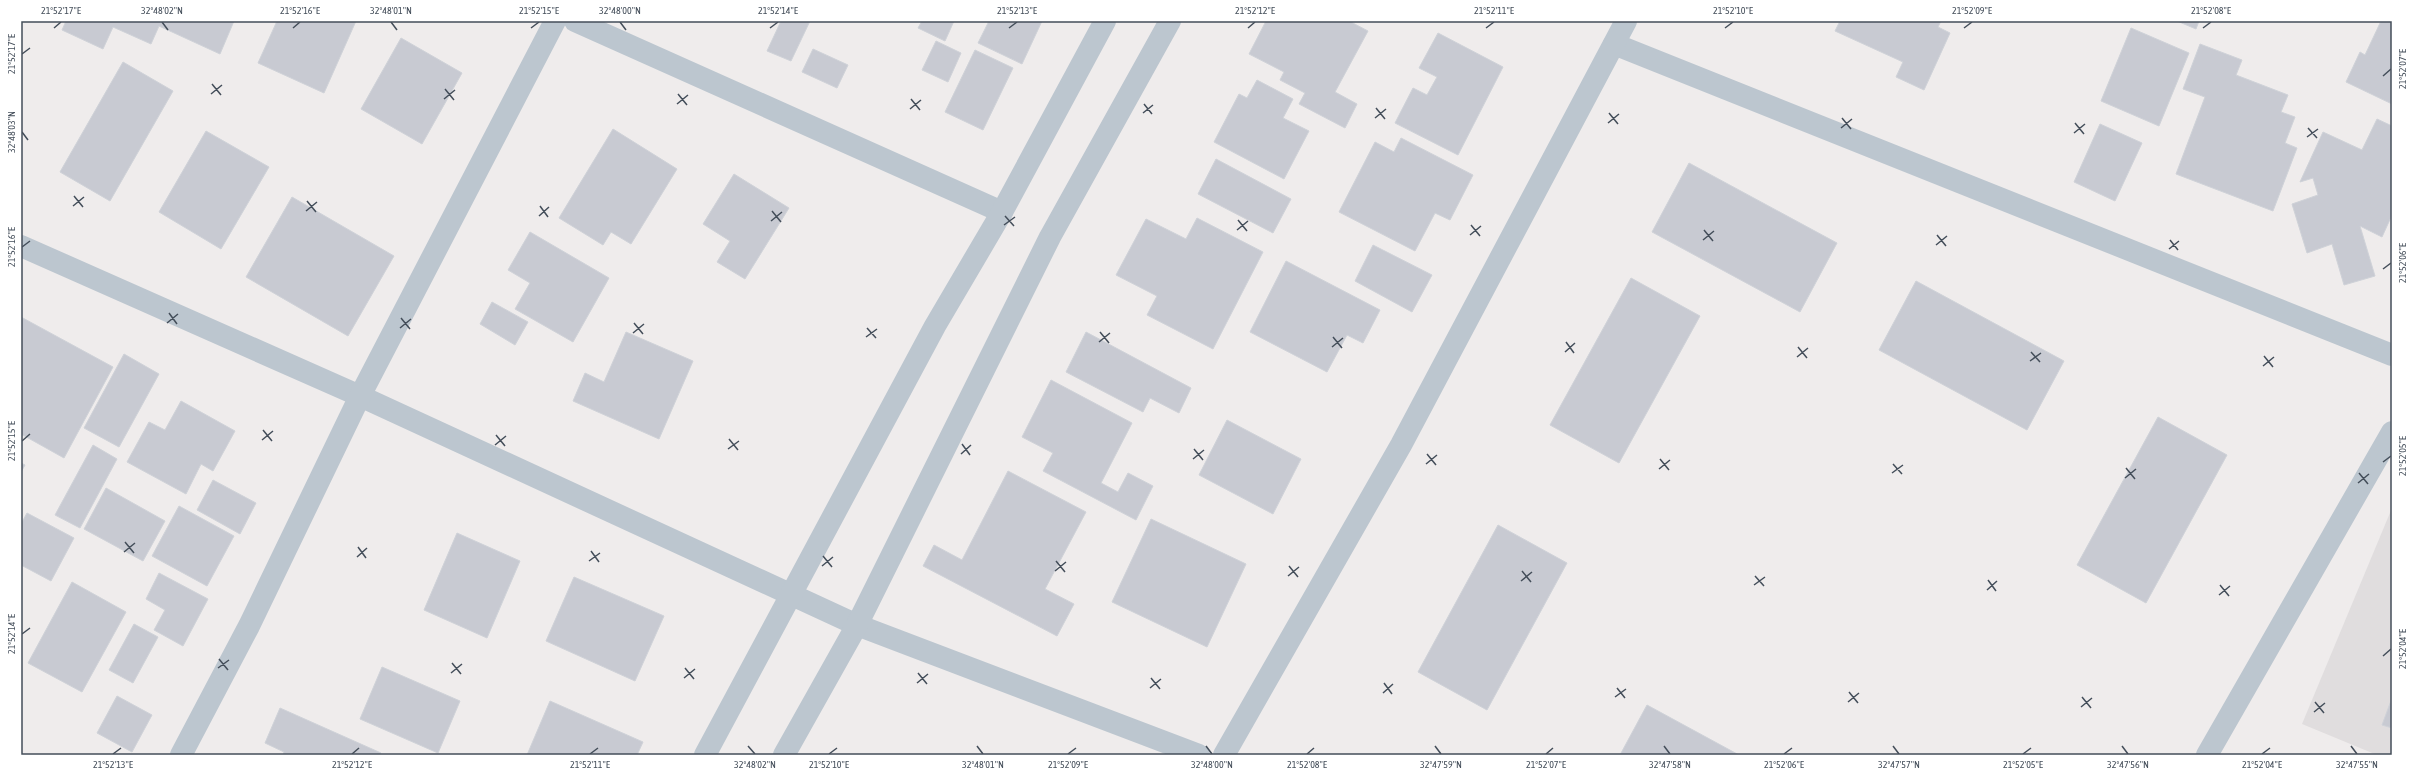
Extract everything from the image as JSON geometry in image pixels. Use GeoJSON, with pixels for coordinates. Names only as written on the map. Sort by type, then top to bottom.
{"type":"FeatureCollection","features":[{"type":"Feature","properties":{"kind":"street"},"geometry":{"type":"LineString","coordinates":[[180,755],[249,626],[360,396],[554,21]]}},
{"type":"Feature","properties":{"kind":"street"},"geometry":{"type":"LineString","coordinates":[[575,21],[1002,212]]}},
{"type":"Feature","properties":{"kind":"street"},"geometry":{"type":"LineString","coordinates":[[705,755],[935,326],[1002,212],[1105,21]]}},
{"type":"Feature","properties":{"kind":"street"},"geometry":{"type":"LineString","coordinates":[[784,755],[856,625],[1050,237],[1170,21]]}},
{"type":"Feature","properties":{"kind":"street"},"geometry":{"type":"LineString","coordinates":[[1224,755],[1401,445],[1626,21]]}},
{"type":"Feature","properties":{"kind":"street"},"geometry":{"type":"LineString","coordinates":[[1614,44],[2392,355]]}},
{"type":"Feature","properties":{"kind":"street"},"geometry":{"type":"LineString","coordinates":[[21,246],[360,396],[856,625],[1199,755]]}},
{"type":"Feature","properties":{"kind":"street"},"geometry":{"type":"LineString","coordinates":[[2207,755],[2392,432]]}},
{"type":"Feature","properties":{"kind":"shaded area"},"geometry":{"type":"Polygon","coordinates":[[[2392,508],[2392,755],[2377,755],[2302,724],[2392,508]]]}},
{"type":"Feature","properties":{"kind":"building"},"geometry":{"type":"Polygon","coordinates":[[[66,21],[234,21],[220,54],[159,26],[151,44],[113,27],[103,49],[62,30],[66,21]]]}},
{"type":"Feature","properties":{"kind":"building"},"geometry":{"type":"Polygon","coordinates":[[[277,21],[356,21],[324,93],[258,63],[277,21]]]}},
{"type":"Feature","properties":{"kind":"building"},"geometry":{"type":"Polygon","coordinates":[[[781,21],[810,21],[791,61],[767,51],[781,21]]]}},
{"type":"Feature","properties":{"kind":"building"},"geometry":{"type":"Polygon","coordinates":[[[922,21],[954,21],[945,41],[918,28],[922,21]]]}},
{"type":"Feature","properties":{"kind":"building"},"geometry":{"type":"Polygon","coordinates":[[[989,21],[1042,21],[1022,64],[978,43],[989,21]]]}},
{"type":"Feature","properties":{"kind":"building"},"geometry":{"type":"Polygon","coordinates":[[[1266,21],[1349,21],[1368,31],[1335,92],[1357,104],[1345,128],[1299,104],[1305,93],[1280,80],[1284,72],[1249,54],[1266,21]]]}},
{"type":"Feature","properties":{"kind":"building"},"geometry":{"type":"Polygon","coordinates":[[[1840,21],[1941,21],[1938,27],[1950,33],[1924,90],[1896,77],[1903,62],[1835,31],[1840,21]]]}},
{"type":"Feature","properties":{"kind":"building"},"geometry":{"type":"Polygon","coordinates":[[[2177,21],[2199,21],[2196,29],[2177,21]]]}},
{"type":"Feature","properties":{"kind":"building"},"geometry":{"type":"Polygon","coordinates":[[[2381,21],[2392,21],[2392,104],[2346,82],[2360,52],[2365,55],[2381,21]]]}},
{"type":"Feature","properties":{"kind":"building"},"geometry":{"type":"Polygon","coordinates":[[[2131,28],[2189,53],[2159,126],[2101,101],[2131,28]]]}},
{"type":"Feature","properties":{"kind":"building"},"geometry":{"type":"Polygon","coordinates":[[[1438,33],[1503,67],[1458,155],[1395,123],[1413,88],[1427,95],[1437,77],[1419,68],[1438,33]]]}},
{"type":"Feature","properties":{"kind":"building"},"geometry":{"type":"Polygon","coordinates":[[[401,38],[462,73],[422,144],[361,109],[401,38]]]}},
{"type":"Feature","properties":{"kind":"building"},"geometry":{"type":"Polygon","coordinates":[[[936,41],[961,53],[948,82],[922,70],[936,41]]]}},
{"type":"Feature","properties":{"kind":"building"},"geometry":{"type":"Polygon","coordinates":[[[2200,44],[2242,60],[2236,75],[2288,95],[2281,112],[2295,117],[2285,143],[2297,148],[2273,211],[2176,174],[2205,97],[2183,89],[2200,44]]]}},
{"type":"Feature","properties":{"kind":"building"},"geometry":{"type":"Polygon","coordinates":[[[813,49],[848,65],[837,88],[802,72],[813,49]]]}},
{"type":"Feature","properties":{"kind":"building"},"geometry":{"type":"Polygon","coordinates":[[[975,50],[1013,68],[983,130],[945,112],[975,50]]]}},
{"type":"Feature","properties":{"kind":"building"},"geometry":{"type":"Polygon","coordinates":[[[123,62],[173,91],[110,201],[60,172],[123,62]]]}},
{"type":"Feature","properties":{"kind":"building"},"geometry":{"type":"Polygon","coordinates":[[[1257,80],[1293,99],[1283,118],[1309,131],[1284,179],[1214,142],[1239,94],[1247,98],[1257,80]]]}},
{"type":"Feature","properties":{"kind":"building"},"geometry":{"type":"Polygon","coordinates":[[[2377,119],[2392,126],[2392,215],[2382,237],[2360,226],[2375,276],[2344,285],[2332,244],[2307,253],[2292,204],[2318,195],[2313,178],[2300,182],[2323,132],[2362,150],[2377,119]]]}},
{"type":"Feature","properties":{"kind":"building"},"geometry":{"type":"Polygon","coordinates":[[[2100,124],[2142,143],[2115,201],[2074,182],[2100,124]]]}},
{"type":"Feature","properties":{"kind":"building"},"geometry":{"type":"Polygon","coordinates":[[[613,129],[677,169],[631,244],[611,232],[603,245],[559,218],[613,129]]]}},
{"type":"Feature","properties":{"kind":"building"},"geometry":{"type":"Polygon","coordinates":[[[206,131],[269,167],[221,249],[159,212],[206,131]]]}},
{"type":"Feature","properties":{"kind":"building"},"geometry":{"type":"Polygon","coordinates":[[[1401,138],[1473,175],[1450,220],[1435,213],[1415,251],[1339,212],[1375,142],[1394,152],[1401,138]]]}},
{"type":"Feature","properties":{"kind":"building"},"geometry":{"type":"Polygon","coordinates":[[[1216,159],[1291,199],[1273,233],[1198,194],[1216,159]]]}},
{"type":"Feature","properties":{"kind":"building"},"geometry":{"type":"Polygon","coordinates":[[[1689,163],[1837,243],[1800,312],[1652,232],[1689,163]]]}},
{"type":"Feature","properties":{"kind":"building"},"geometry":{"type":"Polygon","coordinates":[[[734,174],[789,208],[745,279],[717,262],[730,241],[703,224],[734,174]]]}},
{"type":"Feature","properties":{"kind":"building"},"geometry":{"type":"Polygon","coordinates":[[[292,197],[394,256],[348,336],[246,277],[292,197]]]}},
{"type":"Feature","properties":{"kind":"building"},"geometry":{"type":"Polygon","coordinates":[[[1197,218],[1263,252],[1213,349],[1147,315],[1157,296],[1116,275],[1146,219],[1186,239],[1197,218]]]}},
{"type":"Feature","properties":{"kind":"building"},"geometry":{"type":"Polygon","coordinates":[[[530,232],[609,278],[573,342],[515,309],[530,283],[508,270],[530,232]]]}},
{"type":"Feature","properties":{"kind":"building"},"geometry":{"type":"Polygon","coordinates":[[[1373,245],[1432,275],[1412,312],[1355,281],[1373,245]]]}},
{"type":"Feature","properties":{"kind":"building"},"geometry":{"type":"Polygon","coordinates":[[[1286,261],[1380,310],[1363,343],[1347,335],[1327,372],[1250,332],[1286,261]]]}},
{"type":"Feature","properties":{"kind":"building"},"geometry":{"type":"Polygon","coordinates":[[[1631,278],[1700,316],[1619,463],[1550,425],[1631,278]]]}},
{"type":"Feature","properties":{"kind":"building"},"geometry":{"type":"Polygon","coordinates":[[[1916,281],[2064,361],[2027,430],[1879,350],[1916,281]]]}},
{"type":"Feature","properties":{"kind":"building"},"geometry":{"type":"Polygon","coordinates":[[[492,302],[528,322],[515,345],[480,324],[492,302]]]}},
{"type":"Feature","properties":{"kind":"building"},"geometry":{"type":"Polygon","coordinates":[[[21,317],[113,367],[64,458],[21,434],[21,317]]]}},
{"type":"Feature","properties":{"kind":"building"},"geometry":{"type":"Polygon","coordinates":[[[626,332],[693,361],[659,439],[573,401],[585,373],[604,382],[626,332]]]}},
{"type":"Feature","properties":{"kind":"building"},"geometry":{"type":"Polygon","coordinates":[[[1086,332],[1191,388],[1179,413],[1150,398],[1143,412],[1066,372],[1086,332]]]}},
{"type":"Feature","properties":{"kind":"building"},"geometry":{"type":"Polygon","coordinates":[[[124,354],[159,374],[119,447],[84,428],[124,354]]]}},
{"type":"Feature","properties":{"kind":"building"},"geometry":{"type":"Polygon","coordinates":[[[1051,380],[1132,423],[1101,483],[1118,492],[1128,473],[1153,486],[1136,520],[1043,471],[1053,453],[1022,437],[1051,380]]]}},
{"type":"Feature","properties":{"kind":"building"},"geometry":{"type":"Polygon","coordinates":[[[181,401],[235,431],[213,471],[201,464],[186,494],[127,462],[149,422],[165,430],[181,401]]]}},
{"type":"Feature","properties":{"kind":"building"},"geometry":{"type":"Polygon","coordinates":[[[2158,417],[2227,455],[2146,603],[2077,565],[2158,417]]]}},
{"type":"Feature","properties":{"kind":"building"},"geometry":{"type":"Polygon","coordinates":[[[1227,420],[1301,459],[1273,514],[1199,475],[1227,420]]]}},
{"type":"Feature","properties":{"kind":"building"},"geometry":{"type":"Polygon","coordinates":[[[93,445],[117,459],[80,528],[55,515],[93,445]]]}},
{"type":"Feature","properties":{"kind":"building"},"geometry":{"type":"Polygon","coordinates":[[[21,463],[25,465],[21,472],[21,463]]]}},
{"type":"Feature","properties":{"kind":"building"},"geometry":{"type":"Polygon","coordinates":[[[1008,471],[1086,512],[1045,589],[1074,604],[1057,636],[923,566],[934,545],[962,560],[1008,471]]]}},
{"type":"Feature","properties":{"kind":"building"},"geometry":{"type":"Polygon","coordinates":[[[213,480],[256,503],[240,534],[197,510],[213,480]]]}},
{"type":"Feature","properties":{"kind":"building"},"geometry":{"type":"Polygon","coordinates":[[[106,488],[165,521],[143,561],[84,529],[106,488]]]}},
{"type":"Feature","properties":{"kind":"building"},"geometry":{"type":"Polygon","coordinates":[[[179,506],[234,536],[207,586],[152,556],[179,506]]]}},
{"type":"Feature","properties":{"kind":"building"},"geometry":{"type":"Polygon","coordinates":[[[27,513],[74,538],[51,581],[21,565],[21,524],[27,513]]]}},
{"type":"Feature","properties":{"kind":"building"},"geometry":{"type":"Polygon","coordinates":[[[1151,519],[1246,564],[1207,647],[1112,602],[1151,519]]]}},
{"type":"Feature","properties":{"kind":"building"},"geometry":{"type":"Polygon","coordinates":[[[1498,525],[1567,563],[1487,710],[1418,672],[1498,525]]]}},
{"type":"Feature","properties":{"kind":"building"},"geometry":{"type":"Polygon","coordinates":[[[457,533],[520,561],[487,638],[424,610],[457,533]]]}},
{"type":"Feature","properties":{"kind":"building"},"geometry":{"type":"Polygon","coordinates":[[[159,573],[208,599],[183,646],[154,630],[165,610],[146,599],[159,573]]]}},
{"type":"Feature","properties":{"kind":"building"},"geometry":{"type":"Polygon","coordinates":[[[574,577],[664,616],[635,681],[546,641],[574,577]]]}},
{"type":"Feature","properties":{"kind":"building"},"geometry":{"type":"Polygon","coordinates":[[[72,582],[126,612],[82,692],[28,663],[72,582]]]}},
{"type":"Feature","properties":{"kind":"building"},"geometry":{"type":"Polygon","coordinates":[[[134,624],[158,637],[133,683],[109,670],[134,624]]]}},
{"type":"Feature","properties":{"kind":"building"},"geometry":{"type":"Polygon","coordinates":[[[382,667],[460,701],[438,753],[360,719],[382,667]]]}},
{"type":"Feature","properties":{"kind":"building"},"geometry":{"type":"Polygon","coordinates":[[[117,696],[152,715],[132,752],[97,733],[117,696]]]}},
{"type":"Feature","properties":{"kind":"building"},"geometry":{"type":"Polygon","coordinates":[[[2392,698],[2392,728],[2382,725],[2392,698]]]}},
{"type":"Feature","properties":{"kind":"building"},"geometry":{"type":"Polygon","coordinates":[[[550,701],[643,742],[637,755],[527,755],[550,701]]]}},
{"type":"Feature","properties":{"kind":"building"},"geometry":{"type":"Polygon","coordinates":[[[1647,705],[1739,755],[1620,755],[1647,705]]]}},
{"type":"Feature","properties":{"kind":"building"},"geometry":{"type":"Polygon","coordinates":[[[280,708],[381,753],[380,755],[283,755],[284,752],[265,743],[280,708]]]}}]}
